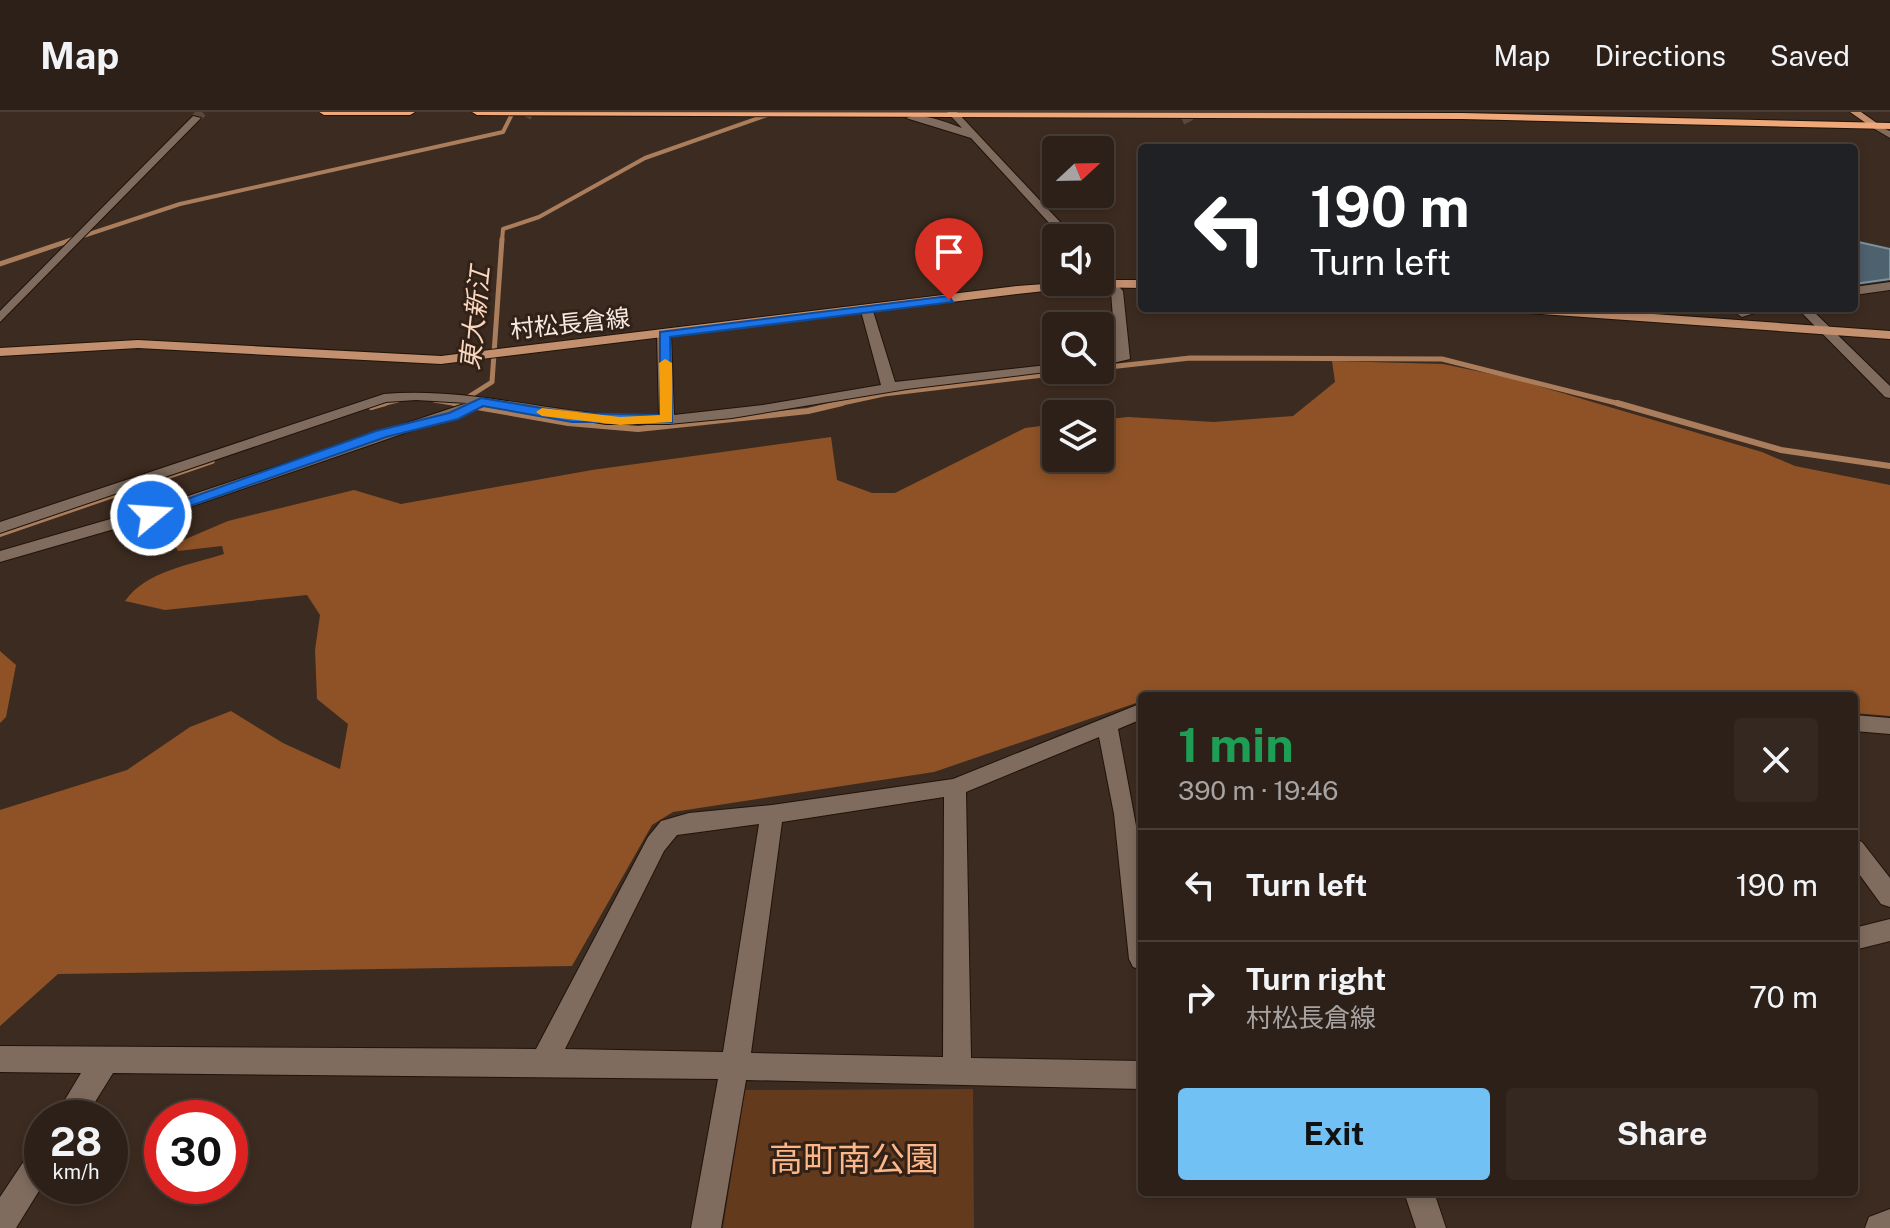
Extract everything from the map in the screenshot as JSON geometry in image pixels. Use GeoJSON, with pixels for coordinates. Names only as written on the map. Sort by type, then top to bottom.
{"type":"FeatureCollection","features":[{"type":"Feature","properties":{"kind":"highway"},"geometry":{"type":"LineString","coordinates":[[324,112],[410,112]]}},
{"type":"Feature","properties":{"kind":"highway"},"geometry":{"type":"LineString","coordinates":[[477,112],[953,112],[1890,123]]}},
{"type":"Feature","properties":{"kind":"highway"},"geometry":{"type":"LineString","coordinates":[[1523,112],[1807,115],[1829,112]]}},
{"type":"Feature","properties":{"kind":"highway"},"geometry":{"type":"LineString","coordinates":[[1663,113],[1872,123]]}},
{"type":"Feature","properties":{"kind":"main road"},"geometry":{"type":"LineString","coordinates":[[1855,112],[1872,123]]}},
{"type":"Feature","properties":{"kind":"main road","name":"村松長倉線"},"geometry":{"type":"LineString","coordinates":[[1114,283],[1138,284]]}},
{"type":"Feature","properties":{"kind":"main road","name":"村松長倉線"},"geometry":{"type":"LineString","coordinates":[[0,352],[138,344],[441,360],[1042,288]]}},
{"type":"Feature","properties":{"kind":"main road"},"geometry":{"type":"LineString","coordinates":[[1609,312],[1890,335]]}},
{"type":"Feature","properties":{"kind":"street"},"geometry":{"type":"LineString","coordinates":[[953,112],[1056,224]]}},
{"type":"Feature","properties":{"kind":"street"},"geometry":{"type":"LineString","coordinates":[[0,318],[196,118]]}},
{"type":"Feature","properties":{"kind":"street"},"geometry":{"type":"LineString","coordinates":[[911,118],[938,122],[974,136]]}},
{"type":"Feature","properties":{"kind":"street"},"geometry":{"type":"LineString","coordinates":[[1872,123],[1890,135]]}},
{"type":"Feature","properties":{"kind":"street"},"geometry":{"type":"LineString","coordinates":[[1858,290],[1890,286]]}},
{"type":"Feature","properties":{"kind":"street"},"geometry":{"type":"LineString","coordinates":[[1114,291],[1119,301],[1123,359],[1114,360]]}},
{"type":"Feature","properties":{"kind":"street"},"geometry":{"type":"LineString","coordinates":[[867,311],[889,388]]}},
{"type":"Feature","properties":{"kind":"street"},"geometry":{"type":"LineString","coordinates":[[1742,313],[1747,312]]}},
{"type":"Feature","properties":{"kind":"street"},"geometry":{"type":"LineString","coordinates":[[1807,312],[1890,394]]}},
{"type":"Feature","properties":{"kind":"street"},"geometry":{"type":"LineString","coordinates":[[664,335],[667,419]]}},
{"type":"Feature","properties":{"kind":"street"},"geometry":{"type":"LineString","coordinates":[[0,528],[384,398],[433,393],[572,418],[667,419],[1042,370]]}},
{"type":"Feature","properties":{"kind":"street"},"geometry":{"type":"LineString","coordinates":[[0,557],[167,510],[381,434],[454,416],[481,402]]}},
{"type":"Feature","properties":{"kind":"street"},"geometry":{"type":"LineString","coordinates":[[544,1062],[656,844],[669,828],[689,822],[772,814],[955,787],[1138,713]]}},
{"type":"Feature","properties":{"kind":"street"},"geometry":{"type":"LineString","coordinates":[[1858,723],[1890,726]]}},
{"type":"Feature","properties":{"kind":"street"},"geometry":{"type":"LineString","coordinates":[[1107,725],[1125,814],[1138,925]]}},
{"type":"Feature","properties":{"kind":"street"},"geometry":{"type":"LineString","coordinates":[[955,787],[957,1070]]}},
{"type":"Feature","properties":{"kind":"street"},"geometry":{"type":"LineString","coordinates":[[706,1228],[735,1065],[772,814]]}},
{"type":"Feature","properties":{"kind":"street"},"geometry":{"type":"LineString","coordinates":[[1858,854],[1890,897]]}},
{"type":"Feature","properties":{"kind":"street"},"geometry":{"type":"LineString","coordinates":[[1858,938],[1890,930]]}},
{"type":"Feature","properties":{"kind":"street"},"geometry":{"type":"LineString","coordinates":[[0,1059],[544,1062],[1138,1075]]}},
{"type":"Feature","properties":{"kind":"street"},"geometry":{"type":"LineString","coordinates":[[80,1100],[105,1061]]}},
{"type":"Feature","properties":{"kind":"street"},"geometry":{"type":"LineString","coordinates":[[0,1225],[24,1187]]}},
{"type":"Feature","properties":{"kind":"street"},"geometry":{"type":"LineString","coordinates":[[1420,1196],[1431,1228]]}},
{"type":"Feature","properties":{"kind":"green space","name":"高町南公園"},"geometry":{"type":"Polygon","coordinates":[[[973,1089],[974,1228],[723,1228],[745,1090],[973,1089]]]}},
{"type":"Feature","properties":{"kind":"shaded area"},"geometry":{"type":"Polygon","coordinates":[[[1332,361],[1443,364],[1515,379],[1762,452],[1795,466],[1890,485],[1890,716],[1858,713],[1858,692],[1138,692],[1138,702],[934,772],[673,812],[652,825],[572,966],[58,974],[0,1026],[0,810],[127,770],[190,727],[231,711],[283,743],[340,769],[348,724],[317,699],[315,650],[320,615],[307,595],[165,610],[125,601],[157,576],[224,554],[222,546],[178,551],[174,544],[228,521],[354,490],[401,504],[592,470],[831,437],[837,480],[872,493],[895,493],[1025,428],[1042,426],[1042,472],[1114,472],[1114,418],[1214,422],[1293,416],[1335,382],[1332,361]]]}},
{"type":"Feature","properties":{"kind":"shaded area"},"geometry":{"type":"Polygon","coordinates":[[[0,651],[16,665],[6,717],[0,723],[0,651]]]}},
{"type":"Feature","properties":{"kind":"building"},"geometry":{"type":"Polygon","coordinates":[[[1858,242],[1890,249],[1890,279],[1858,283],[1858,242]]]}},
{"type":"Feature","properties":{"kind":"waterway"},"geometry":{"type":"LineString","coordinates":[[72,240],[180,204],[503,132],[513,112]]}},
{"type":"Feature","properties":{"kind":"waterway","name":"東大新江"},"geometry":{"type":"LineString","coordinates":[[502,241],[503,229],[539,217],[645,158],[776,112]]}},
{"type":"Feature","properties":{"kind":"waterway","name":"東大新江"},"geometry":{"type":"LineString","coordinates":[[462,401],[492,382],[502,239]]}},
{"type":"Feature","properties":{"kind":"waterway"},"geometry":{"type":"LineString","coordinates":[[0,264],[72,240]]}},
{"type":"Feature","properties":{"kind":"waterway"},"geometry":{"type":"LineString","coordinates":[[1114,366],[1190,358],[1442,359],[1624,405]]}},
{"type":"Feature","properties":{"kind":"waterway"},"geometry":{"type":"LineString","coordinates":[[839,404],[884,394],[1042,375]]}},
{"type":"Feature","properties":{"kind":"waterway","name":"東大新江"},"geometry":{"type":"LineString","coordinates":[[383,404],[398,400]]}},
{"type":"Feature","properties":{"kind":"waterway","name":"東大新江"},"geometry":{"type":"LineString","coordinates":[[434,400],[465,405]]}},
{"type":"Feature","properties":{"kind":"waterway"},"geometry":{"type":"LineString","coordinates":[[454,403],[568,423],[638,429],[808,411],[839,404]]}},
{"type":"Feature","properties":{"kind":"waterway"},"geometry":{"type":"LineString","coordinates":[[1617,403],[1624,405]]}},
{"type":"Feature","properties":{"kind":"waterway","name":"東大新江"},"geometry":{"type":"LineString","coordinates":[[371,407],[383,404]]}},
{"type":"Feature","properties":{"kind":"waterway","name":"東大新江"},"geometry":{"type":"LineString","coordinates":[[377,405],[383,404]]}},
{"type":"Feature","properties":{"kind":"waterway"},"geometry":{"type":"LineString","coordinates":[[833,405],[839,404]]}},
{"type":"Feature","properties":{"kind":"waterway"},"geometry":{"type":"LineString","coordinates":[[1624,405],[1781,450],[1890,466]]}},
{"type":"Feature","properties":{"kind":"waterway","name":"東大新江"},"geometry":{"type":"LineString","coordinates":[[0,534],[212,461]]}},
{"type":"Feature","properties":{"kind":"tunnel"},"geometry":{"type":"LineString","coordinates":[[196,118],[202,112]]}},
{"type":"Feature","properties":{"kind":"tunnel"},"geometry":{"type":"LineString","coordinates":[[526,117],[529,112]]}},
{"type":"Feature","properties":{"kind":"tunnel"},"geometry":{"type":"LineString","coordinates":[[1182,120],[1197,112]]}},
{"type":"Feature","properties":{"kind":"slow traffic"},"geometry":{"type":"LineString","coordinates":[[542,412],[572,418],[620,421],[667,419],[665,363]]}},
{"type":"Feature","properties":{"kind":"route"},"geometry":{"type":"LineString","coordinates":[[151,515],[318,459],[381,434],[454,416],[481,402],[572,418],[620,421],[667,419],[664,335],[949,300]]}}]}
